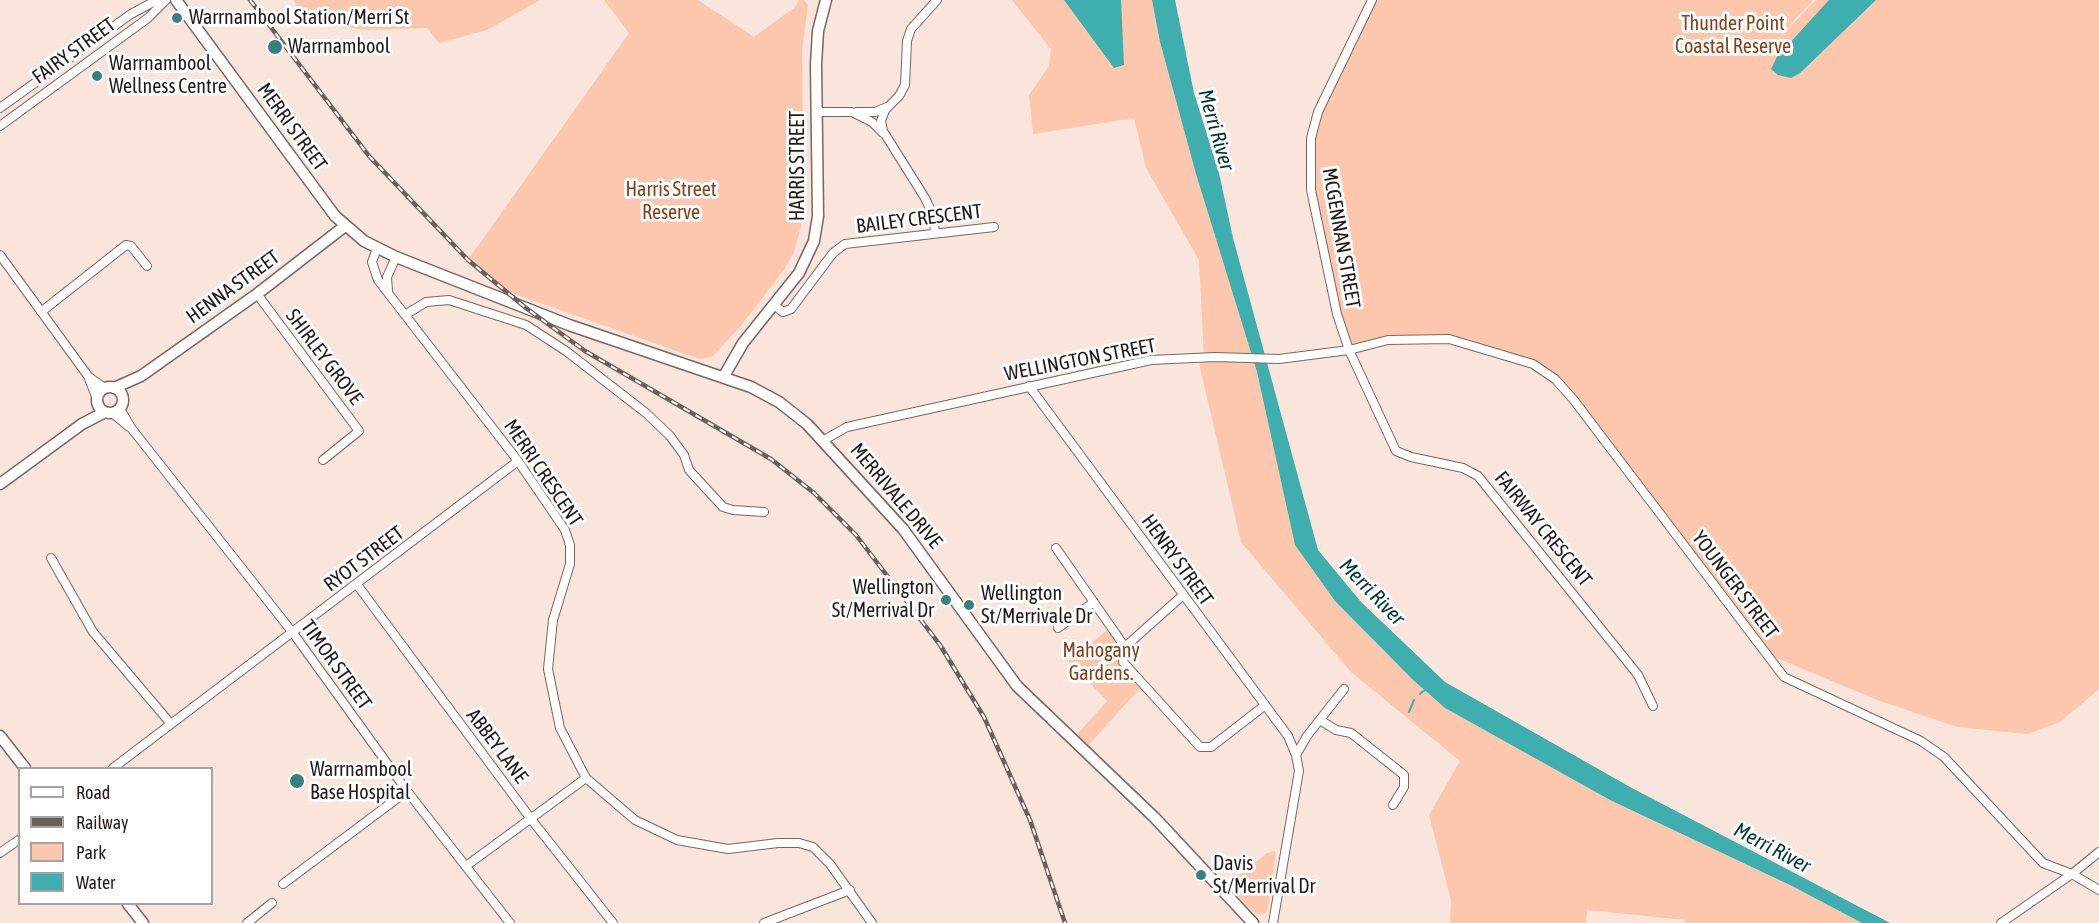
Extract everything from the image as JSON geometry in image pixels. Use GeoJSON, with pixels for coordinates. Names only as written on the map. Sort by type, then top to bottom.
{"type":"FeatureCollection","features":[{"type":"Feature","properties":{"kind":"street","name":"FAIRY STREET"},"geometry":{"type":"LineString","coordinates":[[0,108],[131,14],[157,0]]}},
{"type":"Feature","properties":{"kind":"street","name":"FAIRY STREET"},"geometry":{"type":"LineString","coordinates":[[0,126],[148,18],[166,0]]}},
{"type":"Feature","properties":{"kind":"street","name":"MERRI STREET"},"geometry":{"type":"LineString","coordinates":[[176,0],[345,226],[377,248],[396,257]]}},
{"type":"Feature","properties":{"kind":"street","name":"HARRIS STREET"},"geometry":{"type":"LineString","coordinates":[[724,376],[743,343],[806,261],[817,229],[817,46],[824,0]]}},
{"type":"Feature","properties":{"kind":"street"},"geometry":{"type":"LineString","coordinates":[[935,232],[933,216],[925,198],[888,138],[881,121],[905,85],[907,41],[911,29],[937,0]]}},
{"type":"Feature","properties":{"kind":"street","name":"MCGENNAN STREET"},"geometry":{"type":"LineString","coordinates":[[1349,350],[1337,314],[1311,190],[1311,138],[1318,112],[1372,0]]}},
{"type":"Feature","properties":{"kind":"street"},"geometry":{"type":"LineString","coordinates":[[816,112],[871,113],[889,106]]}},
{"type":"Feature","properties":{"kind":"street"},"geometry":{"type":"LineString","coordinates":[[844,111],[860,115],[872,122],[888,138]]}},
{"type":"Feature","properties":{"kind":"street","name":"HENNA STREET"},"geometry":{"type":"LineString","coordinates":[[82,424],[97,401],[110,388],[141,376],[257,294],[345,226]]}},
{"type":"Feature","properties":{"kind":"street","name":"BAILEY CRESCENT"},"geometry":{"type":"LineString","coordinates":[[774,305],[783,312],[791,309],[833,253],[842,246],[935,232],[994,227]]}},
{"type":"Feature","properties":{"kind":"street"},"geometry":{"type":"LineString","coordinates":[[40,312],[126,245],[131,246],[147,266]]}},
{"type":"Feature","properties":{"kind":"street","name":"MERRI CRESCENT"},"geometry":{"type":"LineString","coordinates":[[377,248],[372,257],[374,272],[518,462],[566,530],[570,545],[570,564],[553,620],[549,669],[560,728],[586,778],[635,820],[677,840],[728,849],[778,843],[799,843],[813,847],[830,864],[872,923]]}},
{"type":"Feature","properties":{"kind":"street"},"geometry":{"type":"LineString","coordinates":[[0,255],[88,376],[97,401],[115,408],[119,391],[88,376]]}},
{"type":"Feature","properties":{"kind":"street"},"geometry":{"type":"LineString","coordinates":[[391,296],[386,282],[396,257]]}},
{"type":"Feature","properties":{"kind":"street","name":"MERRIVALE DRIVE"},"geometry":{"type":"LineString","coordinates":[[396,257],[591,333],[724,376],[779,402],[824,440],[903,529],[1017,686],[1155,818],[1254,923]]}},
{"type":"Feature","properties":{"kind":"street","name":"SHIRLEY GROVE"},"geometry":{"type":"LineString","coordinates":[[257,294],[359,431],[322,460]]}},
{"type":"Feature","properties":{"kind":"street"},"geometry":{"type":"LineString","coordinates":[[405,315],[426,302],[448,300],[525,325],[558,345],[646,412],[670,436],[684,455],[689,470],[723,507],[764,512]]}},
{"type":"Feature","properties":{"kind":"street","name":"YOUNGER STREET"},"geometry":{"type":"LineString","coordinates":[[1349,350],[1388,340],[1449,339],[1533,364],[1555,379],[1784,677],[1921,741],[1936,752],[2043,863],[2072,874],[2099,890]]}},
{"type":"Feature","properties":{"kind":"street","name":"WELLINGTON STREET"},"geometry":{"type":"LineString","coordinates":[[824,440],[847,427],[1151,360],[1215,357],[1279,359],[1349,350]]}},
{"type":"Feature","properties":{"kind":"street","name":"FAIRWAY CRESCENT"},"geometry":{"type":"LineString","coordinates":[[1349,350],[1396,451],[1411,458],[1463,468],[1478,476],[1638,675],[1653,706]]}},
{"type":"Feature","properties":{"kind":"street","name":"HENNA STREET"},"geometry":{"type":"LineString","coordinates":[[0,484],[82,424],[115,408],[141,376]]}},
{"type":"Feature","properties":{"kind":"street","name":"HENRY STREET"},"geometry":{"type":"LineString","coordinates":[[1029,386],[1182,596],[1288,736],[1296,755]]}},
{"type":"Feature","properties":{"kind":"street","name":"TIMOR STREET"},"geometry":{"type":"LineString","coordinates":[[115,408],[293,633],[407,791],[510,923]]}},
{"type":"Feature","properties":{"kind":"street","name":"RYOT STREET"},"geometry":{"type":"LineString","coordinates":[[114,767],[358,586],[518,462]]}},
{"type":"Feature","properties":{"kind":"street"},"geometry":{"type":"LineString","coordinates":[[1056,548],[1125,647]]}},
{"type":"Feature","properties":{"kind":"street"},"geometry":{"type":"LineString","coordinates":[[51,558],[93,632],[171,724]]}},
{"type":"Feature","properties":{"kind":"street","name":"ABBEY LANE"},"geometry":{"type":"LineString","coordinates":[[358,586],[531,819],[613,923]]}},
{"type":"Feature","properties":{"kind":"street"},"geometry":{"type":"LineString","coordinates":[[1182,596],[1125,647],[1123,662],[1200,747],[1211,747],[1264,706]]}},
{"type":"Feature","properties":{"kind":"street"},"geometry":{"type":"LineString","coordinates":[[1058,628],[1094,602]]}},
{"type":"Feature","properties":{"kind":"street"},"geometry":{"type":"LineString","coordinates":[[1273,923],[1299,771],[1296,755],[1344,689]]}},
{"type":"Feature","properties":{"kind":"street"},"geometry":{"type":"LineString","coordinates":[[1320,720],[1336,730],[1351,733],[1404,775],[1404,787],[1393,806]]}},
{"type":"Feature","properties":{"kind":"street"},"geometry":{"type":"LineString","coordinates":[[0,736],[24,767]]}},
{"type":"Feature","properties":{"kind":"street"},"geometry":{"type":"LineString","coordinates":[[466,866],[586,778]]}},
{"type":"Feature","properties":{"kind":"street"},"geometry":{"type":"LineString","coordinates":[[283,884],[407,791]]}},
{"type":"Feature","properties":{"kind":"street"},"geometry":{"type":"LineString","coordinates":[[0,853],[18,840]]}},
{"type":"Feature","properties":{"kind":"street"},"geometry":{"type":"LineString","coordinates":[[2001,923],[2072,874],[2099,852]]}},
{"type":"Feature","properties":{"kind":"street"},"geometry":{"type":"LineString","coordinates":[[764,923],[850,890]]}},
{"type":"Feature","properties":{"kind":"street"},"geometry":{"type":"LineString","coordinates":[[247,923],[272,903]]}},
{"type":"Feature","properties":{"kind":"street"},"geometry":{"type":"LineString","coordinates":[[130,905],[143,923]]}},
{"type":"Feature","properties":{"kind":"green space"},"geometry":{"type":"Polygon","coordinates":[[[294,0],[540,0],[487,30],[439,43],[427,28],[369,30],[302,23],[294,0]]]}},
{"type":"Feature","properties":{"kind":"green space","name":"Harris Street Reserve"},"geometry":{"type":"Polygon","coordinates":[[[604,0],[698,0],[754,37],[794,8],[799,0],[804,0],[808,5],[802,50],[804,215],[794,252],[784,270],[739,328],[712,357],[699,359],[509,292],[468,260],[629,33],[604,0]]]}},
{"type":"Feature","properties":{"kind":"green space"},"geometry":{"type":"Polygon","coordinates":[[[1012,0],[1152,0],[1160,42],[1196,174],[1257,372],[1295,545],[1335,601],[1413,680],[1445,708],[1610,800],[1792,886],[1862,923],[1685,923],[1685,920],[1587,910],[1586,923],[1450,923],[1451,900],[1429,815],[1460,761],[1351,672],[1241,542],[1200,368],[1199,358],[1204,357],[1199,260],[1146,168],[1134,118],[1033,134],[1029,95],[1049,66],[1051,49],[1012,0]]]}},
{"type":"Feature","properties":{"kind":"green space","name":"Thunder Point Coastal Reserve"},"geometry":{"type":"Polygon","coordinates":[[[1372,0],[1813,0],[1770,47],[1816,0],[2099,0],[2099,689],[2060,722],[2027,734],[1957,727],[1880,701],[1765,653],[1573,399],[1533,364],[1449,339],[1388,340],[1349,350],[1311,190],[1311,138],[1372,0]]]}},
{"type":"Feature","properties":{"kind":"green space","name":"Mahogany Gardens."},"geometry":{"type":"Polygon","coordinates":[[[1111,627],[1125,647],[1123,662],[1143,685],[1083,751],[1072,740],[1107,701],[1069,661],[1111,627]]]}},
{"type":"Feature","properties":{"kind":"green space"},"geometry":{"type":"Polygon","coordinates":[[[1276,851],[1268,908],[1266,913],[1256,914],[1227,885],[1267,853],[1276,851]]]}},
{"type":"Feature","properties":{"kind":"water"},"geometry":{"type":"Polygon","coordinates":[[[1064,0],[1121,0],[1124,65],[1114,68],[1064,0]]]}},
{"type":"Feature","properties":{"kind":"water"},"geometry":{"type":"Polygon","coordinates":[[[1152,0],[1175,0],[1194,93],[1219,173],[1233,238],[1318,550],[1361,602],[1445,682],[1630,787],[1890,923],[1862,923],[1792,886],[1610,800],[1445,708],[1413,680],[1335,601],[1295,545],[1257,372],[1196,174],[1160,42],[1152,0]]]}},
{"type":"Feature","properties":{"kind":"water"},"geometry":{"type":"Polygon","coordinates":[[[1829,0],[1876,0],[1800,73],[1791,78],[1778,75],[1771,69],[1777,57],[1829,0]]]}},
{"type":"Feature","properties":{"kind":"waterway"},"geometry":{"type":"LineString","coordinates":[[1420,694],[1427,688]]}},
{"type":"Feature","properties":{"kind":"waterway"},"geometry":{"type":"LineString","coordinates":[[1409,712],[1414,700]]}},
{"type":"Feature","properties":{"kind":"railway"},"geometry":{"type":"LineString","coordinates":[[250,0],[369,156],[468,260],[526,308],[585,351],[771,459],[814,493],[856,535],[940,645],[984,717],[1030,820],[1065,923]]}},
{"type":"Feature","properties":{"kind":"place","name":"Warrnambool Station/Merri St"},"geometry":{"type":"Point","coordinates":[177,18]}},
{"type":"Feature","properties":{"kind":"place","name":"Warrnambool"},"geometry":{"type":"Point","coordinates":[275,47]}},
{"type":"Feature","properties":{"kind":"place","name":"Warrnambool Wellness Centre"},"geometry":{"type":"Point","coordinates":[97,76]}},
{"type":"Feature","properties":{"kind":"place","name":"Wellington St/Merrival Dr"},"geometry":{"type":"Point","coordinates":[946,600]}},
{"type":"Feature","properties":{"kind":"place","name":"Wellington St/Merrivale Dr"},"geometry":{"type":"Point","coordinates":[969,605]}},
{"type":"Feature","properties":{"kind":"place","name":"Warrnambool Base Hospital"},"geometry":{"type":"Point","coordinates":[297,781]}},
{"type":"Feature","properties":{"kind":"place","name":"Davis St/Merrival Dr"},"geometry":{"type":"Point","coordinates":[1201,875]}},
{"type":"Feature","properties":{"kind":"water label","name":"Merri River"},"geometry":{"type":"Point","coordinates":[1216,130]}},
{"type":"Feature","properties":{"kind":"water label","name":"Merri River"},"geometry":{"type":"Point","coordinates":[1372,592]}},
{"type":"Feature","properties":{"kind":"water label","name":"Merri River"},"geometry":{"type":"Point","coordinates":[1772,848]}}]}
